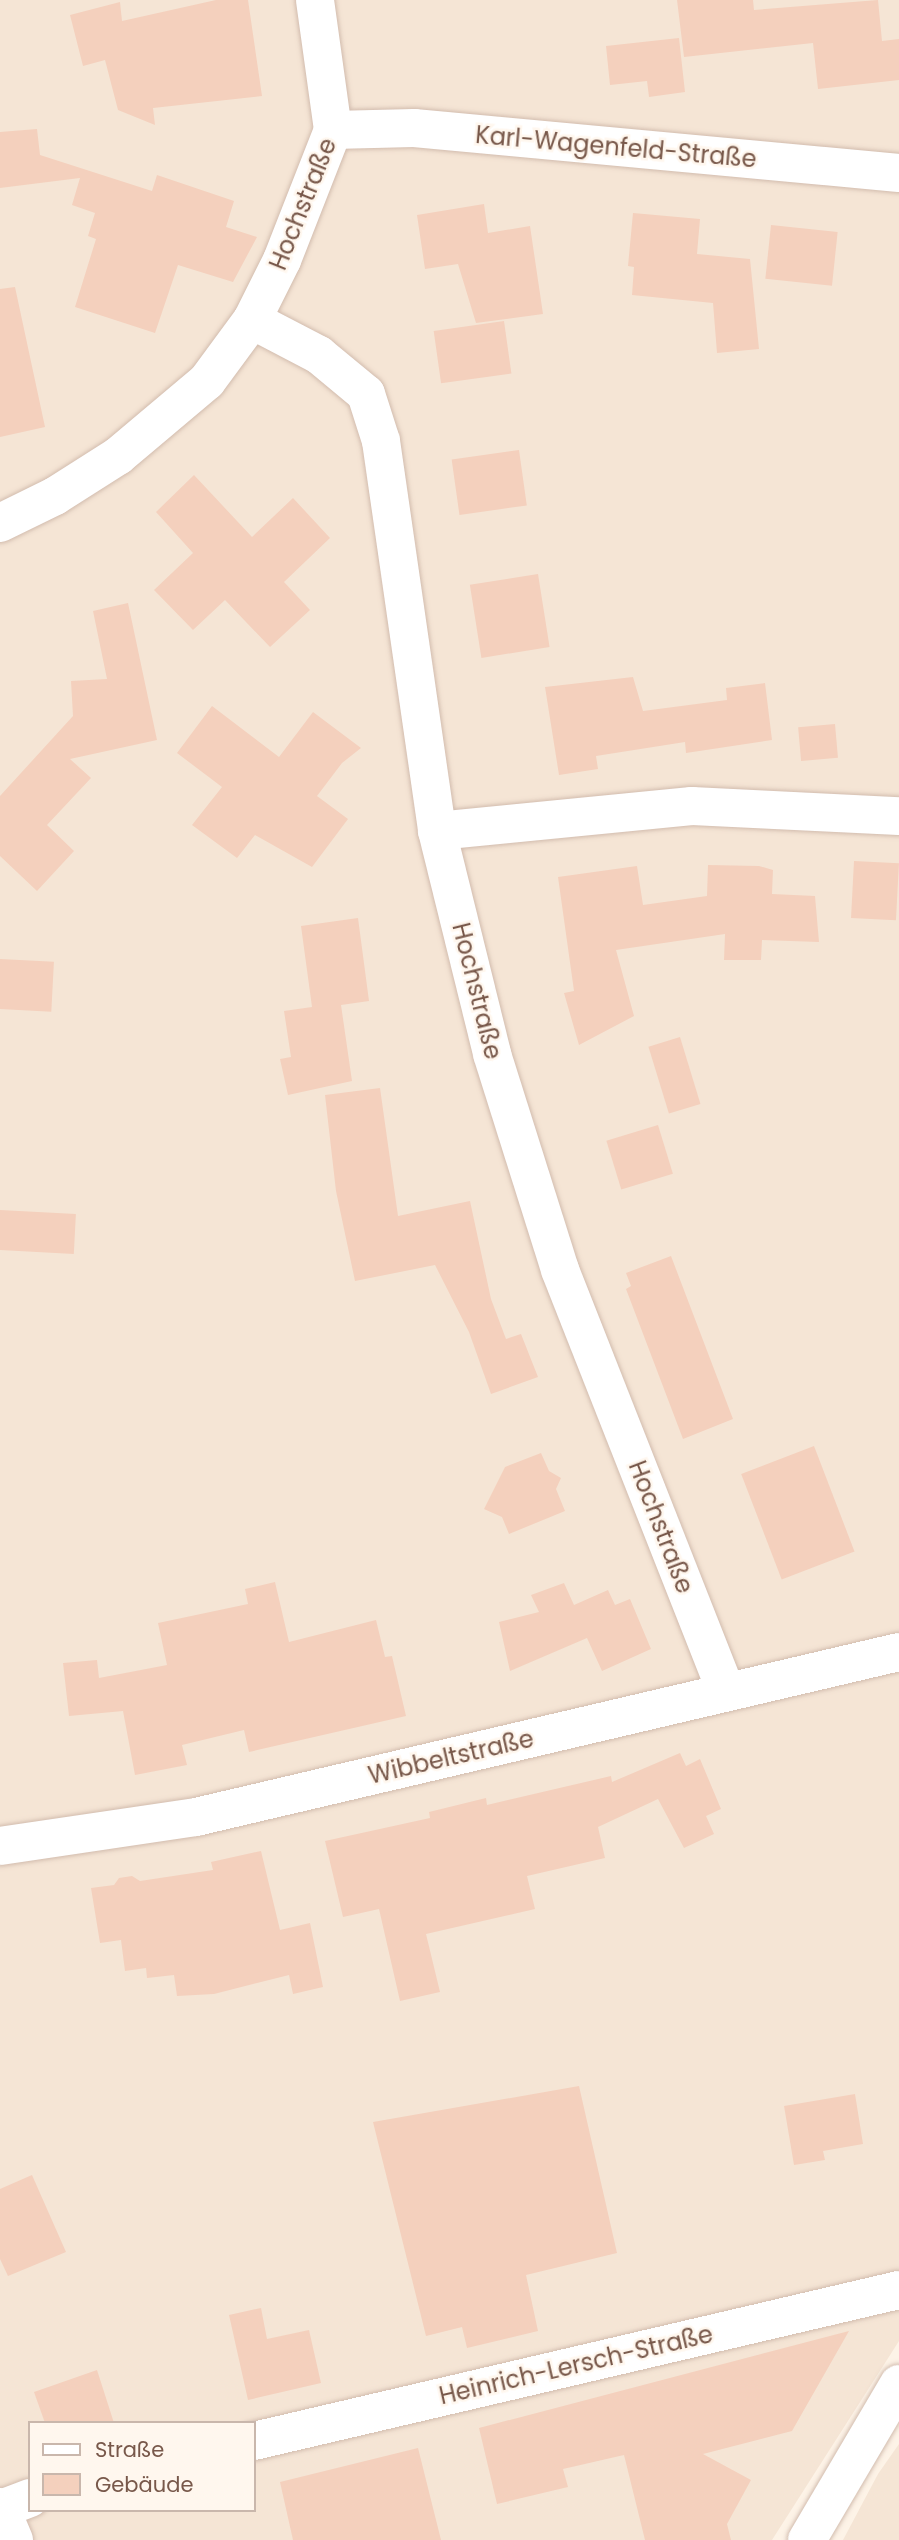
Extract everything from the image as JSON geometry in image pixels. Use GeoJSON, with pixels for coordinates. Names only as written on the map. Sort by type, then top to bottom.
{"type":"FeatureCollection","features":[{"type":"Feature","properties":{"kind":"street","name":"Hochstraße"},"geometry":{"type":"LineString","coordinates":[[0,523],[55,496],[118,456],[207,381],[252,320],[282,260],[333,130],[315,0]]}},
{"type":"Feature","properties":{"kind":"street","name":"Karl-Wagenfeld-Straße"},"geometry":{"type":"LineString","coordinates":[[333,130],[414,128],[899,173]]}},
{"type":"Feature","properties":{"kind":"street","name":"Hochstraße"},"geometry":{"type":"LineString","coordinates":[[252,320],[319,355],[366,394],[381,441],[437,831],[492,1054],[560,1270],[726,1692]]}},
{"type":"Feature","properties":{"kind":"street"},"geometry":{"type":"LineString","coordinates":[[437,831],[692,806],[899,816]]}},
{"type":"Feature","properties":{"kind":"street","name":"Wibbeltstraße"},"geometry":{"type":"LineString","coordinates":[[0,1846],[196,1817],[899,1652]]}},
{"type":"Feature","properties":{"kind":"street","name":"Heinrich-Lersch-Straße"},"geometry":{"type":"LineString","coordinates":[[256,2441],[899,2290]]}},
{"type":"Feature","properties":{"kind":"street"},"geometry":{"type":"LineString","coordinates":[[807,2540],[899,2384]]}},
{"type":"Feature","properties":{"kind":"street"},"geometry":{"type":"LineString","coordinates":[[14,2540],[0,2508],[28,2499]]}},
{"type":"Feature","properties":{"kind":"shaded area"},"geometry":{"type":"Polygon","coordinates":[[[0,0],[899,0],[899,2341],[772,2540],[0,2540],[0,0]]]}},
{"type":"Feature","properties":{"kind":"shaded area"},"geometry":{"type":"Polygon","coordinates":[[[899,2444],[899,2540],[843,2540],[878,2474],[899,2444]]]}},
{"type":"Feature","properties":{"kind":"building"},"geometry":{"type":"Polygon","coordinates":[[[216,0],[248,0],[262,96],[153,108],[155,125],[118,110],[105,60],[83,66],[70,15],[120,2],[122,21],[216,0]]]}},
{"type":"Feature","properties":{"kind":"building"},"geometry":{"type":"Polygon","coordinates":[[[677,0],[753,0],[754,10],[878,0],[882,41],[899,39],[899,80],[818,89],[813,43],[684,57],[677,0]]]}},
{"type":"Feature","properties":{"kind":"building"},"geometry":{"type":"Polygon","coordinates":[[[679,38],[685,92],[649,97],[647,81],[610,85],[606,46],[679,38]]]}},
{"type":"Feature","properties":{"kind":"building"},"geometry":{"type":"Polygon","coordinates":[[[37,129],[40,155],[152,191],[157,175],[234,201],[226,227],[257,237],[233,282],[178,265],[155,333],[75,307],[96,239],[88,236],[95,213],[72,205],[80,178],[0,188],[0,132],[37,129]]]}},
{"type":"Feature","properties":{"kind":"building"},"geometry":{"type":"Polygon","coordinates":[[[484,204],[488,233],[530,226],[543,314],[476,323],[458,264],[425,269],[417,215],[484,204]]]}},
{"type":"Feature","properties":{"kind":"building"},"geometry":{"type":"Polygon","coordinates":[[[633,213],[700,219],[697,254],[750,259],[759,349],[717,353],[713,303],[632,295],[634,267],[628,266],[633,213]]]}},
{"type":"Feature","properties":{"kind":"building"},"geometry":{"type":"Polygon","coordinates":[[[771,225],[838,232],[832,286],[765,279],[771,225]]]}},
{"type":"Feature","properties":{"kind":"building"},"geometry":{"type":"Polygon","coordinates":[[[15,287],[45,427],[0,437],[0,289],[15,287]]]}},
{"type":"Feature","properties":{"kind":"building"},"geometry":{"type":"Polygon","coordinates":[[[504,321],[511,373],[441,383],[434,331],[504,321]]]}},
{"type":"Feature","properties":{"kind":"building"},"geometry":{"type":"Polygon","coordinates":[[[519,450],[527,505],[459,515],[452,459],[519,450]]]}},
{"type":"Feature","properties":{"kind":"building"},"geometry":{"type":"Polygon","coordinates":[[[194,475],[252,537],[293,498],[330,538],[284,582],[310,610],[270,647],[225,600],[193,630],[154,590],[193,553],[156,512],[194,475]]]}},
{"type":"Feature","properties":{"kind":"building"},"geometry":{"type":"Polygon","coordinates":[[[538,574],[550,647],[481,658],[470,585],[538,574]]]}},
{"type":"Feature","properties":{"kind":"building"},"geometry":{"type":"Polygon","coordinates":[[[128,603],[157,740],[70,759],[91,778],[47,825],[74,851],[37,891],[0,856],[0,796],[73,716],[71,681],[107,679],[93,611],[128,603]]]}},
{"type":"Feature","properties":{"kind":"building"},"geometry":{"type":"Polygon","coordinates":[[[633,677],[643,711],[727,700],[726,688],[765,683],[772,740],[686,753],[685,742],[596,756],[598,769],[559,775],[545,687],[633,677]]]}},
{"type":"Feature","properties":{"kind":"building"},"geometry":{"type":"Polygon","coordinates":[[[212,706],[279,757],[313,712],[361,748],[342,763],[317,796],[348,819],[312,867],[255,835],[237,858],[192,825],[222,787],[177,753],[212,706]]]}},
{"type":"Feature","properties":{"kind":"building"},"geometry":{"type":"Polygon","coordinates":[[[835,724],[838,758],[801,761],[798,727],[835,724]]]}},
{"type":"Feature","properties":{"kind":"building"},"geometry":{"type":"Polygon","coordinates":[[[854,861],[899,863],[896,920],[851,918],[854,861]]]}},
{"type":"Feature","properties":{"kind":"building"},"geometry":{"type":"Polygon","coordinates":[[[708,865],[759,866],[773,870],[772,894],[815,896],[819,942],[762,940],[761,960],[724,960],[725,934],[616,950],[634,1016],[579,1045],[564,993],[574,991],[558,877],[637,866],[643,905],[707,896],[708,865]]]}},
{"type":"Feature","properties":{"kind":"building"},"geometry":{"type":"Polygon","coordinates":[[[358,918],[369,1001],[341,1005],[352,1081],[288,1095],[280,1059],[291,1057],[284,1011],[312,1007],[301,926],[358,918]]]}},
{"type":"Feature","properties":{"kind":"building"},"geometry":{"type":"Polygon","coordinates":[[[0,959],[54,962],[51,1012],[0,1009],[0,959]]]}},
{"type":"Feature","properties":{"kind":"building"},"geometry":{"type":"Polygon","coordinates":[[[680,1037],[700,1104],[669,1114],[648,1047],[680,1037]]]}},
{"type":"Feature","properties":{"kind":"building"},"geometry":{"type":"Polygon","coordinates":[[[380,1088],[398,1216],[470,1201],[491,1299],[506,1339],[521,1334],[538,1377],[491,1394],[469,1332],[435,1265],[355,1281],[336,1191],[325,1095],[380,1088]]]}},
{"type":"Feature","properties":{"kind":"building"},"geometry":{"type":"Polygon","coordinates":[[[658,1125],[673,1174],[621,1190],[606,1141],[658,1125]]]}},
{"type":"Feature","properties":{"kind":"building"},"geometry":{"type":"Polygon","coordinates":[[[0,1210],[76,1214],[74,1254],[0,1250],[0,1210]]]}},
{"type":"Feature","properties":{"kind":"building"},"geometry":{"type":"Polygon","coordinates":[[[671,1256],[733,1419],[683,1439],[626,1289],[631,1286],[626,1273],[671,1256]]]}},
{"type":"Feature","properties":{"kind":"building"},"geometry":{"type":"Polygon","coordinates":[[[814,1446],[854,1551],[782,1579],[741,1474],[814,1446]]]}},
{"type":"Feature","properties":{"kind":"building"},"geometry":{"type":"Polygon","coordinates":[[[541,1453],[549,1471],[561,1478],[556,1489],[565,1511],[509,1534],[502,1517],[484,1509],[505,1467],[541,1453]]]}},
{"type":"Feature","properties":{"kind":"building"},"geometry":{"type":"Polygon","coordinates":[[[275,1582],[289,1642],[376,1620],[385,1657],[392,1656],[406,1716],[249,1752],[244,1730],[182,1745],[187,1765],[135,1775],[123,1711],[69,1716],[63,1663],[97,1660],[99,1678],[167,1665],[158,1623],[248,1604],[245,1589],[275,1582]]]}},
{"type":"Feature","properties":{"kind":"building"},"geometry":{"type":"Polygon","coordinates":[[[564,1583],[574,1605],[608,1590],[615,1605],[630,1599],[651,1649],[602,1671],[587,1638],[510,1671],[499,1622],[539,1612],[531,1595],[564,1583]]]}},
{"type":"Feature","properties":{"kind":"building"},"geometry":{"type":"Polygon","coordinates":[[[680,1753],[686,1766],[700,1759],[721,1809],[706,1816],[714,1834],[684,1848],[658,1799],[598,1827],[605,1858],[527,1876],[535,1909],[426,1934],[440,1992],[400,2001],[379,1909],[343,1917],[325,1841],[430,1818],[429,1812],[486,1798],[487,1805],[611,1776],[612,1782],[680,1753]]]}},
{"type":"Feature","properties":{"kind":"building"},"geometry":{"type":"Polygon","coordinates":[[[261,1851],[280,1930],[310,1923],[323,1987],[293,1994],[289,1975],[214,1994],[177,1996],[174,1975],[147,1978],[146,1968],[125,1971],[121,1940],[100,1943],[91,1888],[114,1885],[119,1878],[132,1876],[140,1881],[213,1870],[211,1862],[261,1851]]]}},
{"type":"Feature","properties":{"kind":"building"},"geometry":{"type":"Polygon","coordinates":[[[579,2086],[617,2253],[526,2275],[538,2331],[467,2348],[462,2327],[426,2336],[373,2122],[579,2086]]]}},
{"type":"Feature","properties":{"kind":"building"},"geometry":{"type":"Polygon","coordinates":[[[855,2094],[863,2144],[823,2151],[825,2160],[794,2165],[784,2106],[855,2094]]]}},
{"type":"Feature","properties":{"kind":"building"},"geometry":{"type":"Polygon","coordinates":[[[32,2175],[66,2252],[8,2276],[0,2259],[0,2189],[32,2175]]]}},
{"type":"Feature","properties":{"kind":"building"},"geometry":{"type":"Polygon","coordinates":[[[261,2308],[267,2339],[309,2330],[321,2383],[248,2400],[229,2315],[261,2308]]]}},
{"type":"Feature","properties":{"kind":"building"},"geometry":{"type":"Polygon","coordinates":[[[849,2331],[792,2431],[703,2454],[751,2480],[727,2524],[731,2540],[645,2540],[624,2455],[563,2469],[568,2487],[497,2504],[479,2428],[849,2331]]]}},
{"type":"Feature","properties":{"kind":"building"},"geometry":{"type":"Polygon","coordinates":[[[97,2370],[113,2421],[44,2421],[34,2392],[97,2370]]]}},
{"type":"Feature","properties":{"kind":"building"},"geometry":{"type":"Polygon","coordinates":[[[418,2448],[441,2540],[293,2540],[280,2482],[418,2448]]]}}]}
